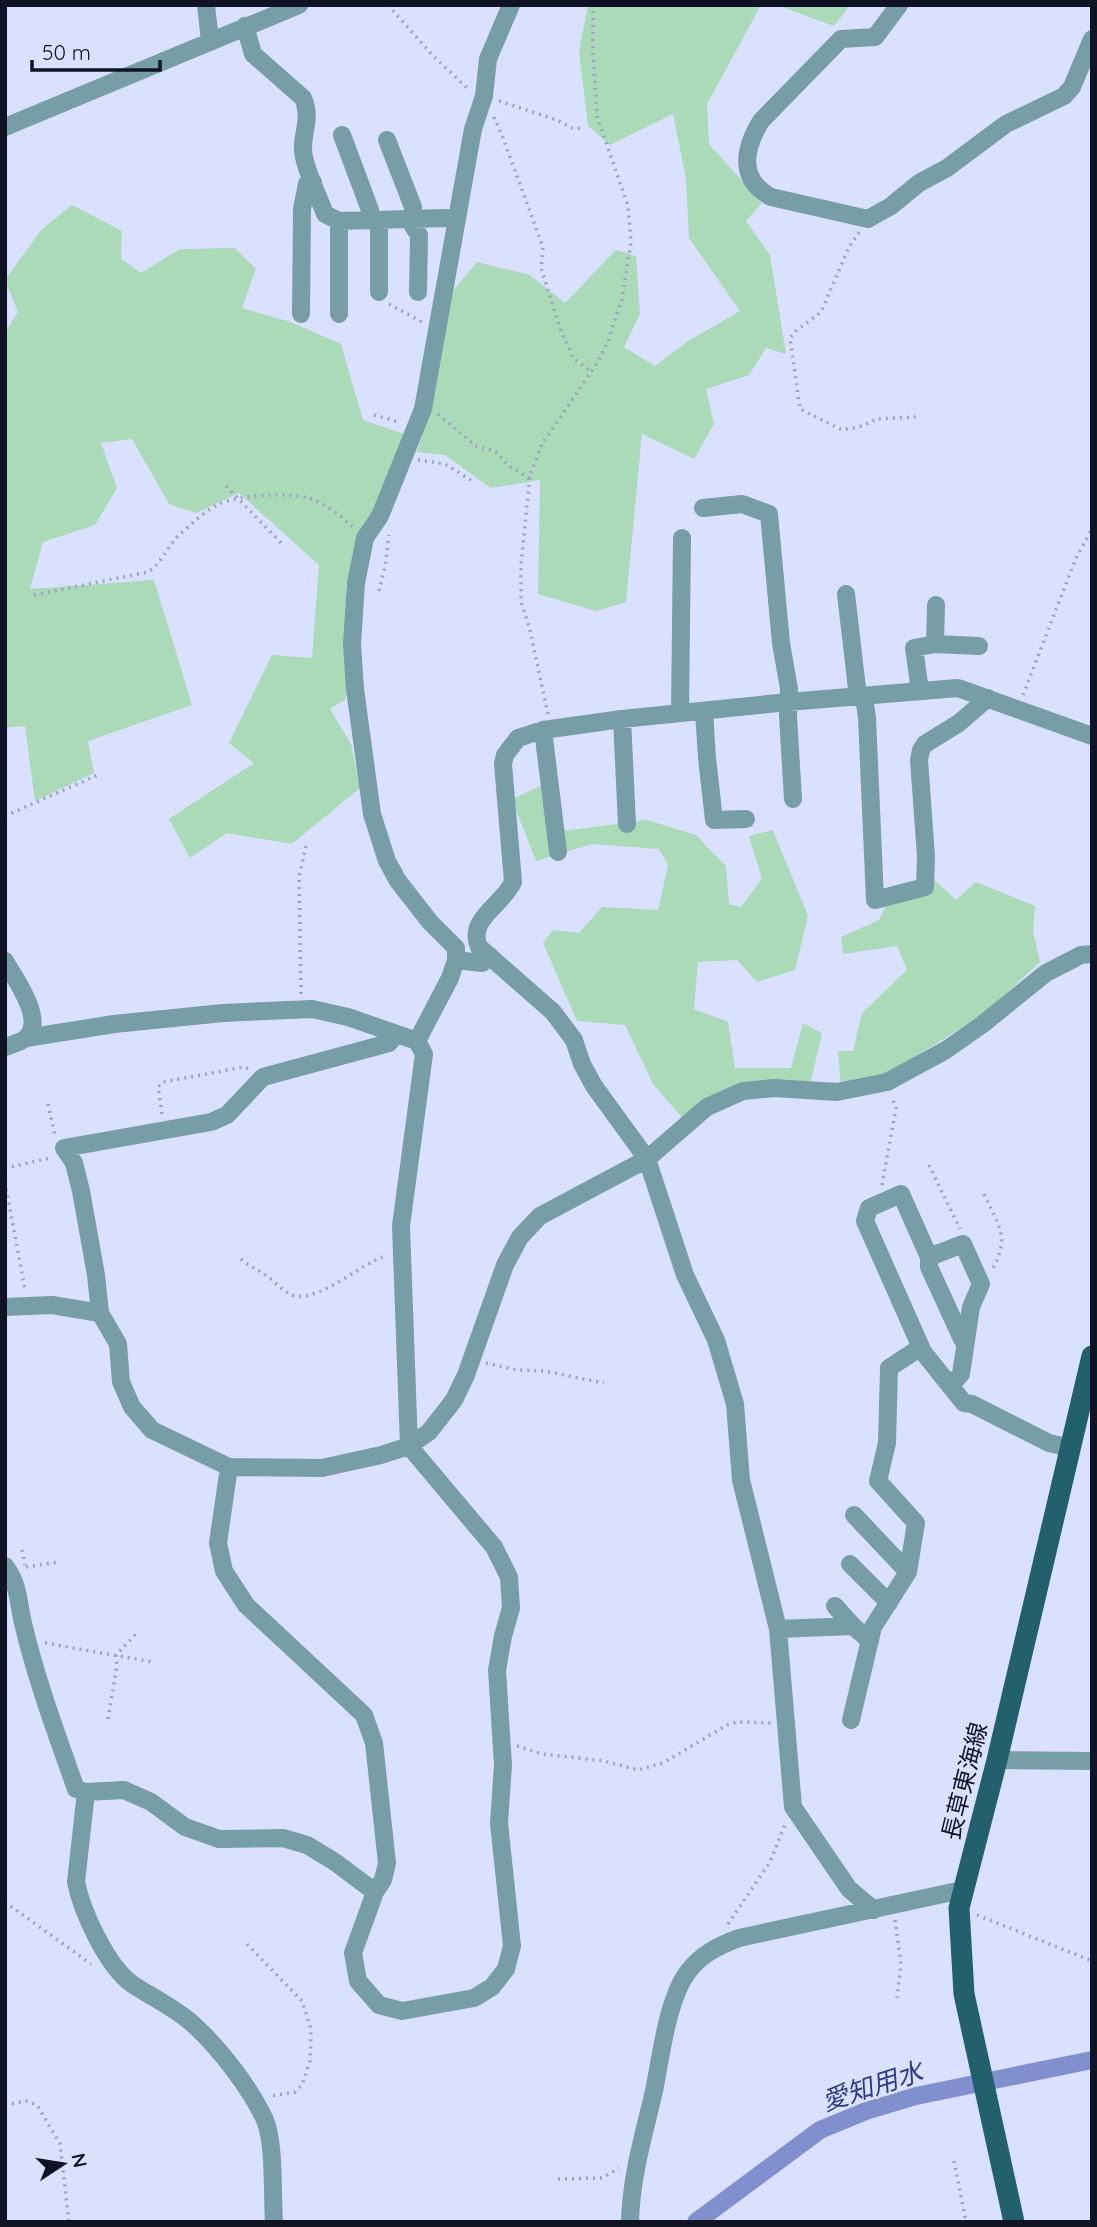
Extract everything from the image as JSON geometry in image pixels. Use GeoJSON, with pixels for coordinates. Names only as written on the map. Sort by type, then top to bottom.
{"type":"FeatureCollection","features":[{"type":"Feature","properties":{"kind":"main road","name":"長草東海線"},"geometry":{"type":"LineString","coordinates":[[1014,2222],[964,1994],[961,1899],[997,1760],[1092,1356]]}},
{"type":"Feature","properties":{"kind":"street"},"geometry":{"type":"LineString","coordinates":[[206,5],[210,41]]}},
{"type":"Feature","properties":{"kind":"street"},"geometry":{"type":"LineString","coordinates":[[5,127],[245,26],[274,10],[299,5]]}},
{"type":"Feature","properties":{"kind":"street"},"geometry":{"type":"LineString","coordinates":[[417,1041],[450,978],[458,953],[398,881],[387,861],[372,814],[355,689],[352,644],[356,583],[365,538],[380,516],[424,407],[488,59],[511,5]]}},
{"type":"Feature","properties":{"kind":"street"},"geometry":{"type":"LineString","coordinates":[[899,5],[875,37],[841,39],[761,121],[752,136],[748,153],[750,180],[758,190],[771,197],[868,219],[891,206],[919,183],[947,168],[1006,124],[1064,96],[1072,86],[1092,39]]}},
{"type":"Feature","properties":{"kind":"street"},"geometry":{"type":"LineString","coordinates":[[245,26],[253,54],[303,98],[306,106],[308,116],[303,155],[313,182],[332,217],[339,314]]}},
{"type":"Feature","properties":{"kind":"street"},"geometry":{"type":"LineString","coordinates":[[342,135],[374,220],[379,297]]}},
{"type":"Feature","properties":{"kind":"street"},"geometry":{"type":"LineString","coordinates":[[387,140],[412,207],[413,226],[419,235],[418,292]]}},
{"type":"Feature","properties":{"kind":"street"},"geometry":{"type":"LineString","coordinates":[[301,314],[302,218],[307,184],[313,182]]}},
{"type":"Feature","properties":{"kind":"street"},"geometry":{"type":"LineString","coordinates":[[283,215],[302,218],[457,220]]}},
{"type":"Feature","properties":{"kind":"street"},"geometry":{"type":"LineString","coordinates":[[703,508],[742,504],[769,514],[788,702],[793,799]]}},
{"type":"Feature","properties":{"kind":"street"},"geometry":{"type":"LineString","coordinates":[[680,713],[682,538]]}},
{"type":"Feature","properties":{"kind":"street"},"geometry":{"type":"LineString","coordinates":[[845,594],[861,697],[867,718],[875,900],[925,887],[926,856],[920,750],[959,723],[988,698]]}},
{"type":"Feature","properties":{"kind":"street"},"geometry":{"type":"LineString","coordinates":[[935,643],[936,605]]}},
{"type":"Feature","properties":{"kind":"street"},"geometry":{"type":"LineString","coordinates":[[920,691],[914,648],[935,643],[979,646]]}},
{"type":"Feature","properties":{"kind":"street"},"geometry":{"type":"LineString","coordinates":[[874,1910],[849,1889],[793,1807],[778,1629],[741,1480],[735,1404],[716,1340],[685,1275],[647,1159],[594,1086],[574,1040],[553,1012],[479,947],[475,938],[475,931],[513,882],[503,764],[505,755],[518,738],[547,730],[680,713],[958,688],[1092,736]]}},
{"type":"Feature","properties":{"kind":"street"},"geometry":{"type":"LineString","coordinates":[[704,711],[714,820],[746,819]]}},
{"type":"Feature","properties":{"kind":"street"},"geometry":{"type":"LineString","coordinates":[[622,719],[627,824]]}},
{"type":"Feature","properties":{"kind":"street"},"geometry":{"type":"LineString","coordinates":[[547,730],[558,852]]}},
{"type":"Feature","properties":{"kind":"street"},"geometry":{"type":"LineString","coordinates":[[62,1149],[74,1163],[96,1275],[100,1313],[118,1344],[121,1382],[132,1407],[152,1430],[229,1467],[322,1468],[382,1455],[409,1446],[429,1432],[454,1400],[505,1265],[520,1237],[540,1216],[647,1159],[707,1107],[743,1091],[774,1088],[837,1092],[887,1082],[946,1050],[1046,973],[1081,955],[1092,954]]}},
{"type":"Feature","properties":{"kind":"street"},"geometry":{"type":"LineString","coordinates":[[456,960],[482,963],[490,956]]}},
{"type":"Feature","properties":{"kind":"street"},"geometry":{"type":"LineString","coordinates":[[5,961],[33,1014],[32,1028],[26,1038]]}},
{"type":"Feature","properties":{"kind":"street"},"geometry":{"type":"LineString","coordinates":[[5,1048],[26,1038],[127,1023],[223,1013],[312,1009],[348,1017],[417,1041],[424,1054],[401,1226],[409,1446],[494,1547],[509,1577],[511,1608],[497,1671],[502,1742],[499,1823],[512,1946],[506,1969],[492,1987],[474,1998],[402,2011],[379,2005],[358,1981],[354,1953],[387,1863],[374,1743],[364,1715],[246,1605],[224,1571],[218,1543],[229,1467]]}},
{"type":"Feature","properties":{"kind":"street"},"geometry":{"type":"LineString","coordinates":[[62,1149],[211,1122],[227,1115],[263,1077],[389,1043],[396,1034]]}},
{"type":"Feature","properties":{"kind":"street"},"geometry":{"type":"LineString","coordinates":[[966,1340],[962,1339],[929,1267],[929,1257],[901,1194],[869,1208],[865,1221],[921,1347],[964,1403],[972,1404],[1049,1444],[1070,1448]]}},
{"type":"Feature","properties":{"kind":"street"},"geometry":{"type":"LineString","coordinates":[[929,1257],[963,1244],[981,1284],[971,1307],[961,1374],[950,1386]]}},
{"type":"Feature","properties":{"kind":"street"},"geometry":{"type":"LineString","coordinates":[[5,1307],[52,1305],[100,1313]]}},
{"type":"Feature","properties":{"kind":"street"},"geometry":{"type":"LineString","coordinates":[[851,1720],[873,1627],[908,1572],[916,1523],[878,1480],[887,1443],[889,1368],[921,1347]]}},
{"type":"Feature","properties":{"kind":"street"},"geometry":{"type":"LineString","coordinates":[[854,1515],[908,1572]]}},
{"type":"Feature","properties":{"kind":"street"},"geometry":{"type":"LineString","coordinates":[[850,1563],[889,1603]]}},
{"type":"Feature","properties":{"kind":"street"},"geometry":{"type":"LineString","coordinates":[[14,1569],[23,1622],[76,1789],[86,1792],[124,1790],[151,1802],[185,1827],[219,1839],[283,1838],[307,1846],[335,1862],[375,1892]]}},
{"type":"Feature","properties":{"kind":"street"},"geometry":{"type":"LineString","coordinates":[[835,1606],[870,1641]]}},
{"type":"Feature","properties":{"kind":"street"},"geometry":{"type":"LineString","coordinates":[[778,1629],[853,1626]]}},
{"type":"Feature","properties":{"kind":"street"},"geometry":{"type":"LineString","coordinates":[[997,1760],[1092,1761]]}},
{"type":"Feature","properties":{"kind":"street"},"geometry":{"type":"LineString","coordinates":[[86,1792],[76,1882],[79,1897],[112,1961],[129,1982],[194,2025],[224,2058],[254,2100],[268,2130],[274,2222]]}},
{"type":"Feature","properties":{"kind":"street"},"geometry":{"type":"LineString","coordinates":[[630,2222],[632,2183],[670,2015],[686,1975],[701,1957],[722,1944],[739,1938],[893,1906],[961,1899]]}},
{"type":"Feature","properties":{"kind":"path"},"geometry":{"type":"LineString","coordinates":[[388,5],[433,57],[482,102],[503,138],[543,247],[541,268],[561,331],[574,359],[591,371]]}},
{"type":"Feature","properties":{"kind":"path"},"geometry":{"type":"LineString","coordinates":[[547,730],[529,626],[521,602],[530,479],[542,444],[608,341],[618,312],[631,242],[628,206],[597,116],[593,5]]}},
{"type":"Feature","properties":{"kind":"path"},"geometry":{"type":"LineString","coordinates":[[482,102],[557,120],[574,129],[582,128]]}},
{"type":"Feature","properties":{"kind":"path"},"geometry":{"type":"LineString","coordinates":[[868,219],[849,247],[821,312],[790,338],[800,408],[842,430],[862,426],[876,419],[916,416]]}},
{"type":"Feature","properties":{"kind":"path"},"geometry":{"type":"LineString","coordinates":[[379,297],[438,330]]}},
{"type":"Feature","properties":{"kind":"path"},"geometry":{"type":"LineString","coordinates":[[424,407],[436,412],[476,446],[495,451],[509,466],[530,479]]}},
{"type":"Feature","properties":{"kind":"path"},"geometry":{"type":"LineString","coordinates":[[374,415],[417,426]]}},
{"type":"Feature","properties":{"kind":"path"},"geometry":{"type":"LineString","coordinates":[[404,458],[445,464],[471,480]]}},
{"type":"Feature","properties":{"kind":"path"},"geometry":{"type":"LineString","coordinates":[[226,486],[284,546]]}},
{"type":"Feature","properties":{"kind":"path"},"geometry":{"type":"LineString","coordinates":[[34,595],[148,572],[156,567],[177,536],[218,504],[238,498],[307,498],[331,510],[365,538]]}},
{"type":"Feature","properties":{"kind":"path"},"geometry":{"type":"LineString","coordinates":[[379,591],[389,534],[380,516]]}},
{"type":"Feature","properties":{"kind":"path"},"geometry":{"type":"LineString","coordinates":[[1018,709],[1076,558],[1092,528]]}},
{"type":"Feature","properties":{"kind":"path"},"geometry":{"type":"LineString","coordinates":[[5,816],[100,774]]}},
{"type":"Feature","properties":{"kind":"path"},"geometry":{"type":"LineString","coordinates":[[302,1010],[299,876],[306,846]]}},
{"type":"Feature","properties":{"kind":"path"},"geometry":{"type":"LineString","coordinates":[[154,1132],[162,1116],[158,1087],[163,1082],[244,1067],[263,1077]]}},
{"type":"Feature","properties":{"kind":"path"},"geometry":{"type":"LineString","coordinates":[[886,1201],[881,1189],[896,1108],[887,1082]]}},
{"type":"Feature","properties":{"kind":"path"},"geometry":{"type":"LineString","coordinates":[[5,1168],[55,1157],[62,1149],[58,1148],[48,1104]]}},
{"type":"Feature","properties":{"kind":"path"},"geometry":{"type":"LineString","coordinates":[[929,1165],[964,1236],[963,1244]]}},
{"type":"Feature","properties":{"kind":"path"},"geometry":{"type":"LineString","coordinates":[[5,1182],[28,1306]]}},
{"type":"Feature","properties":{"kind":"path"},"geometry":{"type":"LineString","coordinates":[[981,1284],[988,1278],[1000,1256],[1003,1238],[984,1194]]}},
{"type":"Feature","properties":{"kind":"path"},"geometry":{"type":"LineString","coordinates":[[241,1259],[285,1291],[294,1296],[302,1296],[325,1288],[376,1259],[387,1255],[402,1255]]}},
{"type":"Feature","properties":{"kind":"path"},"geometry":{"type":"LineString","coordinates":[[471,1360],[517,1370],[544,1371],[604,1382]]}},
{"type":"Feature","properties":{"kind":"path"},"geometry":{"type":"LineString","coordinates":[[14,1569],[22,1550]]}},
{"type":"Feature","properties":{"kind":"path"},"geometry":{"type":"LineString","coordinates":[[14,1569],[59,1562]]}},
{"type":"Feature","properties":{"kind":"path"},"geometry":{"type":"LineString","coordinates":[[108,1719],[117,1665],[116,1655],[138,1632]]}},
{"type":"Feature","properties":{"kind":"path"},"geometry":{"type":"LineString","coordinates":[[29,1640],[153,1662]]}},
{"type":"Feature","properties":{"kind":"path"},"geometry":{"type":"LineString","coordinates":[[502,1742],[542,1754],[604,1762],[638,1770],[663,1763],[727,1725],[737,1722],[788,1725]]}},
{"type":"Feature","properties":{"kind":"path"},"geometry":{"type":"LineString","coordinates":[[722,1944],[724,1930],[771,1862],[793,1807]]}},
{"type":"Feature","properties":{"kind":"path"},"geometry":{"type":"LineString","coordinates":[[961,1899],[1092,1961]]}},
{"type":"Feature","properties":{"kind":"path"},"geometry":{"type":"LineString","coordinates":[[5,1902],[84,1961],[96,1966],[112,1961]]}},
{"type":"Feature","properties":{"kind":"path"},"geometry":{"type":"LineString","coordinates":[[893,1906],[901,1964],[897,1998]]}},
{"type":"Feature","properties":{"kind":"path"},"geometry":{"type":"LineString","coordinates":[[247,1944],[302,2001],[313,2044],[302,2084],[295,2092],[254,2100]]}},
{"type":"Feature","properties":{"kind":"path"},"geometry":{"type":"LineString","coordinates":[[5,2105],[26,2101],[37,2105],[61,2144],[69,2222]]}},
{"type":"Feature","properties":{"kind":"path"},"geometry":{"type":"LineString","coordinates":[[1092,2151],[1092,2167]]}},
{"type":"Feature","properties":{"kind":"path"},"geometry":{"type":"LineString","coordinates":[[558,2179],[602,2178],[618,2169],[633,2153],[639,2152]]}},
{"type":"Feature","properties":{"kind":"path"},"geometry":{"type":"LineString","coordinates":[[954,2161],[967,2222]]}},
{"type":"Feature","properties":{"kind":"green space"},"geometry":{"type":"Polygon","coordinates":[[[588,5],[761,5],[707,104],[709,144],[762,203],[746,221],[770,255],[786,354],[766,348],[749,375],[706,389],[714,424],[694,459],[642,434],[626,602],[596,611],[538,594],[540,480],[491,488],[445,455],[417,452],[434,399],[453,291],[477,262],[530,275],[565,303],[616,250],[636,256],[640,314],[624,347],[655,366],[688,341],[740,311],[689,238],[686,179],[673,114],[610,145],[588,126],[579,51],[588,5]]]}},
{"type":"Feature","properties":{"kind":"green space"},"geometry":{"type":"Polygon","coordinates":[[[777,5],[850,5],[834,26],[777,5]]]}},
{"type":"Feature","properties":{"kind":"green space"},"geometry":{"type":"Polygon","coordinates":[[[72,205],[122,231],[121,259],[141,273],[180,249],[235,248],[256,269],[242,308],[291,322],[341,344],[363,420],[407,435],[346,585],[346,699],[330,709],[351,744],[360,788],[292,844],[227,833],[190,858],[169,819],[254,763],[229,743],[272,655],[312,658],[319,565],[239,493],[196,513],[169,504],[132,439],[101,443],[117,488],[95,525],[43,542],[30,589],[154,580],[192,705],[88,741],[94,773],[35,801],[25,726],[5,728],[5,333],[18,312],[5,280],[41,230],[72,205]]]}},
{"type":"Feature","properties":{"kind":"green space"},"geometry":{"type":"Polygon","coordinates":[[[556,779],[562,831],[647,820],[696,835],[726,866],[729,904],[741,907],[762,879],[749,836],[773,830],[808,916],[795,970],[757,982],[737,960],[698,962],[694,1009],[728,1022],[735,1068],[791,1068],[803,1023],[822,1033],[811,1081],[748,1083],[685,1121],[653,1084],[625,1025],[577,1021],[543,943],[553,930],[579,933],[602,907],[658,910],[668,865],[659,849],[592,844],[536,861],[512,799],[556,779]]]}},
{"type":"Feature","properties":{"kind":"green space"},"geometry":{"type":"Polygon","coordinates":[[[934,880],[956,900],[976,882],[1035,906],[1033,931],[1040,962],[984,1014],[887,1074],[841,1086],[838,1051],[853,1051],[862,1013],[907,970],[897,946],[843,954],[841,937],[879,920],[886,905],[927,893],[934,880]]]}},
{"type":"Feature","properties":{"kind":"waterway","name":"愛知用水"},"geometry":{"type":"LineString","coordinates":[[696,2222],[820,2130],[866,2111],[916,2096],[1092,2060]]}}]}
